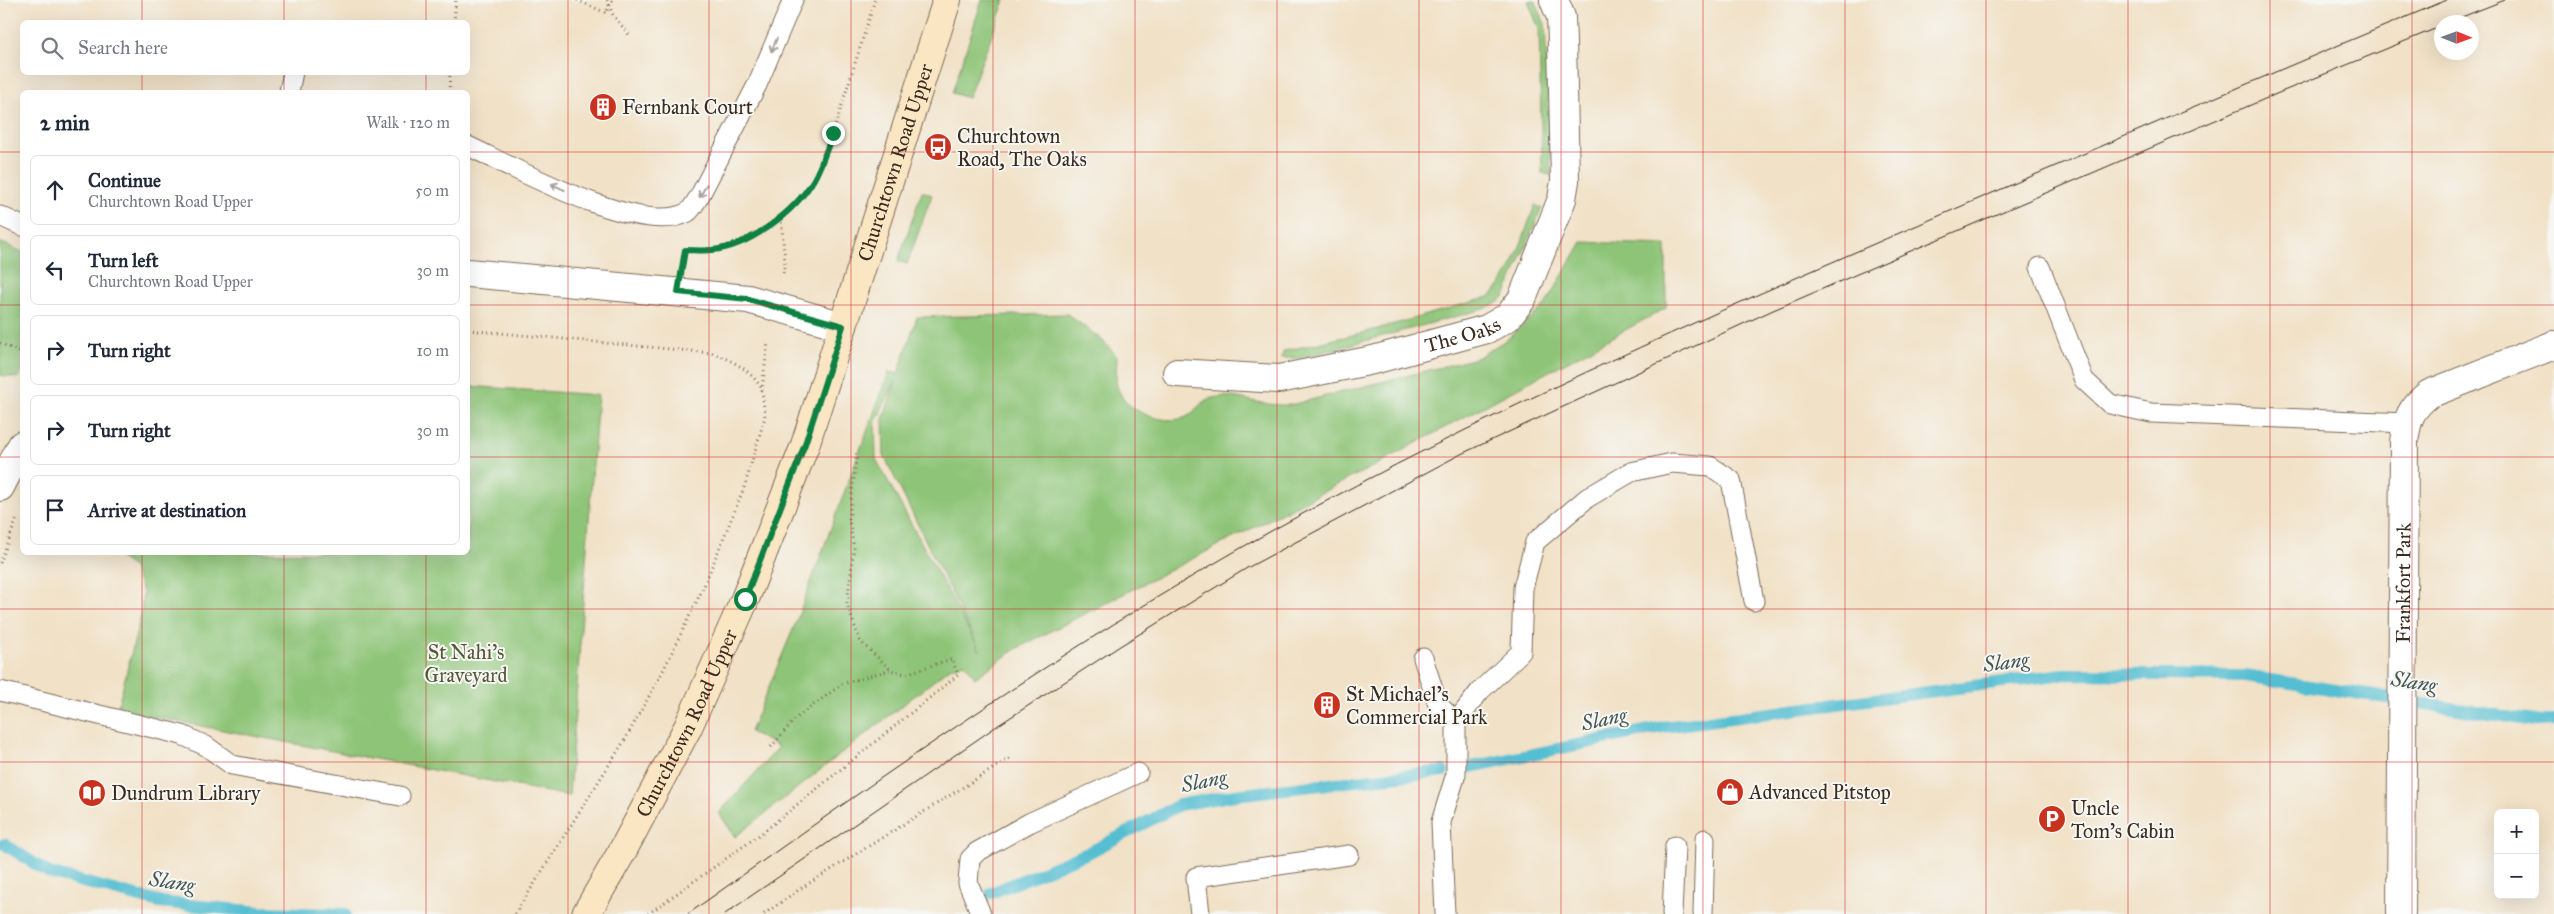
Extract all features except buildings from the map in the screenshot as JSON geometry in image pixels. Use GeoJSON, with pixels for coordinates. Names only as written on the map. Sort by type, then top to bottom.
{"type":"FeatureCollection","features":[{"type":"Feature","properties":{"kind":"main road","name":"Churchtown Road Upper"},"geometry":{"type":"LineString","coordinates":[[592,910],[688,727],[745,599],[805,444],[948,0]]}},
{"type":"Feature","properties":{"kind":"street","name":"The Oaks"},"geometry":{"type":"LineString","coordinates":[[1177,372],[1279,379],[1456,339],[1488,329],[1508,317],[1522,299],[1562,198],[1565,181],[1566,149],[1561,17],[1554,0]]}},
{"type":"Feature","properties":{"kind":"street"},"geometry":{"type":"LineString","coordinates":[[470,273],[748,299],[843,326]]}},
{"type":"Feature","properties":{"kind":"street","name":"Frankfort Park"},"geometry":{"type":"LineString","coordinates":[[2401,914],[2404,442],[2407,423],[2414,406],[2429,394],[2554,345]]}},
{"type":"Feature","properties":{"kind":"street"},"geometry":{"type":"LineString","coordinates":[[0,487],[20,449]]}},
{"type":"Feature","properties":{"kind":"lane"},"geometry":{"type":"LineString","coordinates":[[470,147],[609,210],[652,218],[688,212],[699,197],[757,85],[794,0]]}},
{"type":"Feature","properties":{"kind":"lane"},"geometry":{"type":"LineString","coordinates":[[289,90],[292,75]]}},
{"type":"Feature","properties":{"kind":"lane"},"geometry":{"type":"LineString","coordinates":[[0,216],[20,225]]}},
{"type":"Feature","properties":{"kind":"lane"},"geometry":{"type":"LineString","coordinates":[[2040,267],[2084,380],[2110,404],[2151,413],[2407,423]]}},
{"type":"Feature","properties":{"kind":"lane"},"geometry":{"type":"LineString","coordinates":[[1446,914],[1440,822],[1456,774],[1456,722],[1480,691],[1521,652],[1523,588],[1535,542],[1587,498],[1631,472],[1672,462],[1710,466],[1731,480],[1754,601]]}},
{"type":"Feature","properties":{"kind":"lane"},"geometry":{"type":"LineString","coordinates":[[1423,658],[1438,705],[1456,722]]}},
{"type":"Feature","properties":{"kind":"lane"},"geometry":{"type":"LineString","coordinates":[[0,691],[182,735],[206,746],[232,765],[400,796]]}},
{"type":"Feature","properties":{"kind":"lane"},"geometry":{"type":"LineString","coordinates":[[980,914],[968,883],[970,859],[976,852],[1029,823],[1138,773]]}},
{"type":"Feature","properties":{"kind":"lane"},"geometry":{"type":"LineString","coordinates":[[1703,914],[1705,838]]}},
{"type":"Feature","properties":{"kind":"lane"},"geometry":{"type":"LineString","coordinates":[[1672,914],[1674,846]]}},
{"type":"Feature","properties":{"kind":"lane"},"geometry":{"type":"LineString","coordinates":[[1200,914],[1196,877],[1349,855]]}},
{"type":"Feature","properties":{"kind":"path"},"geometry":{"type":"LineString","coordinates":[[454,20],[456,0]]}},
{"type":"Feature","properties":{"kind":"path"},"geometry":{"type":"LineString","coordinates":[[576,0],[606,13],[612,0]]}},
{"type":"Feature","properties":{"kind":"path"},"geometry":{"type":"LineString","coordinates":[[607,0],[609,6],[630,35]]}},
{"type":"Feature","properties":{"kind":"path"},"geometry":{"type":"LineString","coordinates":[[678,292],[685,250],[713,250],[731,245],[754,234],[780,217],[799,200],[814,178],[833,133],[876,0]]}},
{"type":"Feature","properties":{"kind":"path"},"geometry":{"type":"LineString","coordinates":[[449,90],[450,75]]}},
{"type":"Feature","properties":{"kind":"path"},"geometry":{"type":"LineString","coordinates":[[780,217],[785,263]]}},
{"type":"Feature","properties":{"kind":"path"},"geometry":{"type":"LineString","coordinates":[[470,330],[712,353],[734,362],[747,370],[762,389]]}},
{"type":"Feature","properties":{"kind":"path"},"geometry":{"type":"LineString","coordinates":[[0,343],[20,352]]}},
{"type":"Feature","properties":{"kind":"path"},"geometry":{"type":"LineString","coordinates":[[515,914],[626,738],[663,671],[700,595],[744,488],[765,417],[762,389],[764,372]]}},
{"type":"Feature","properties":{"kind":"path"},"geometry":{"type":"LineString","coordinates":[[648,914],[762,833],[958,675],[952,660],[905,674],[891,670],[860,641],[847,604],[854,548],[849,520],[857,450]]}},
{"type":"Feature","properties":{"kind":"path"},"geometry":{"type":"LineString","coordinates":[[0,563],[20,512]]}},
{"type":"Feature","properties":{"kind":"path"},"geometry":{"type":"LineString","coordinates":[[771,747],[796,718],[842,684],[891,670]]}},
{"type":"Feature","properties":{"kind":"path"},"geometry":{"type":"LineString","coordinates":[[764,914],[800,889],[1010,758]]}},
{"type":"Feature","properties":{"kind":"green space"},"geometry":{"type":"Polygon","coordinates":[[[982,0],[1005,0],[968,98],[952,93],[982,0]]]}},
{"type":"Feature","properties":{"kind":"green space"},"geometry":{"type":"Polygon","coordinates":[[[1535,0],[1545,24],[1551,175],[1542,173],[1539,29],[1528,1],[1535,0]]]}},
{"type":"Feature","properties":{"kind":"green space"},"geometry":{"type":"Polygon","coordinates":[[[922,191],[932,195],[907,264],[898,261],[922,191]]]}},
{"type":"Feature","properties":{"kind":"green space"},"geometry":{"type":"Polygon","coordinates":[[[1535,205],[1542,208],[1505,296],[1499,302],[1484,309],[1301,358],[1281,358],[1284,351],[1370,331],[1489,297],[1497,290],[1511,268],[1535,205]]]}},
{"type":"Feature","properties":{"kind":"green space"},"geometry":{"type":"Polygon","coordinates":[[[0,242],[20,251],[20,375],[17,378],[0,375],[0,242]]]}},
{"type":"Feature","properties":{"kind":"green space"},"geometry":{"type":"Polygon","coordinates":[[[1582,242],[1666,245],[1666,308],[1372,467],[1014,650],[975,678],[965,663],[950,668],[735,837],[719,813],[779,747],[750,732],[796,622],[889,372],[898,374],[917,317],[1067,314],[1101,339],[1117,356],[1117,386],[1127,403],[1144,414],[1155,418],[1175,420],[1188,416],[1206,400],[1212,398],[1230,397],[1270,404],[1290,405],[1477,358],[1509,338],[1545,305],[1582,242]],[[896,380],[875,423],[876,459],[980,651],[884,456],[883,419],[896,380]]]}},
{"type":"Feature","properties":{"kind":"green space","name":"St Nahi's Graveyard"},"geometry":{"type":"Polygon","coordinates":[[[470,386],[598,395],[569,796],[117,710],[141,615],[143,592],[132,566],[116,555],[470,555],[470,386]]]}},
{"type":"Feature","properties":{"kind":"waterway","name":"Slang"},"geometry":{"type":"LineString","coordinates":[[1466,768],[1663,727],[2064,674],[2245,676],[2541,722],[2554,721]]}},
{"type":"Feature","properties":{"kind":"waterway","name":"Slang"},"geometry":{"type":"LineString","coordinates":[[991,893],[1088,853],[1179,805],[1235,795],[1443,771]]}},
{"type":"Feature","properties":{"kind":"waterway","name":"Slang"},"geometry":{"type":"LineString","coordinates":[[4,844],[49,873],[159,902],[260,912],[345,914]]}},
{"type":"Feature","properties":{"kind":"tram line"},"geometry":{"type":"LineString","coordinates":[[688,914],[918,752],[1075,649],[1235,551],[1397,464],[1477,424],[1721,311],[2148,126],[2447,0]]}},
{"type":"Feature","properties":{"kind":"tram line"},"geometry":{"type":"LineString","coordinates":[[2467,15],[2505,0]]}},
{"type":"Feature","properties":{"kind":"tram line"},"geometry":{"type":"LineString","coordinates":[[725,914],[994,728],[1120,646],[1247,568],[1461,454],[1771,311],[2281,92],[2434,29]]}},
{"type":"Feature","properties":{"kind":"place","name":"Fernbank Court"},"geometry":{"type":"Point","coordinates":[603,107]}},
{"type":"Feature","properties":{"kind":"place","name":"Churchtown Road, The Oaks"},"geometry":{"type":"Point","coordinates":[938,147]}},
{"type":"Feature","properties":{"kind":"place","name":"St Michael's Commercial Park"},"geometry":{"type":"Point","coordinates":[1327,705]}},
{"type":"Feature","properties":{"kind":"place","name":"Advanced Pitstop"},"geometry":{"type":"Point","coordinates":[1730,792]}},
{"type":"Feature","properties":{"kind":"place","name":"Dundrum Library"},"geometry":{"type":"Point","coordinates":[92,793]}},
{"type":"Feature","properties":{"kind":"place","name":"Uncle Tom's Cabin"},"geometry":{"type":"Point","coordinates":[2052,819]}},
{"type":"Feature","properties":{"kind":"route"},"geometry":{"type":"LineString","coordinates":[[745,599],[805,444],[843,326],[748,299],[678,292],[685,250],[713,250],[731,245],[754,234],[780,217],[799,200],[814,178],[833,133]]}}]}
